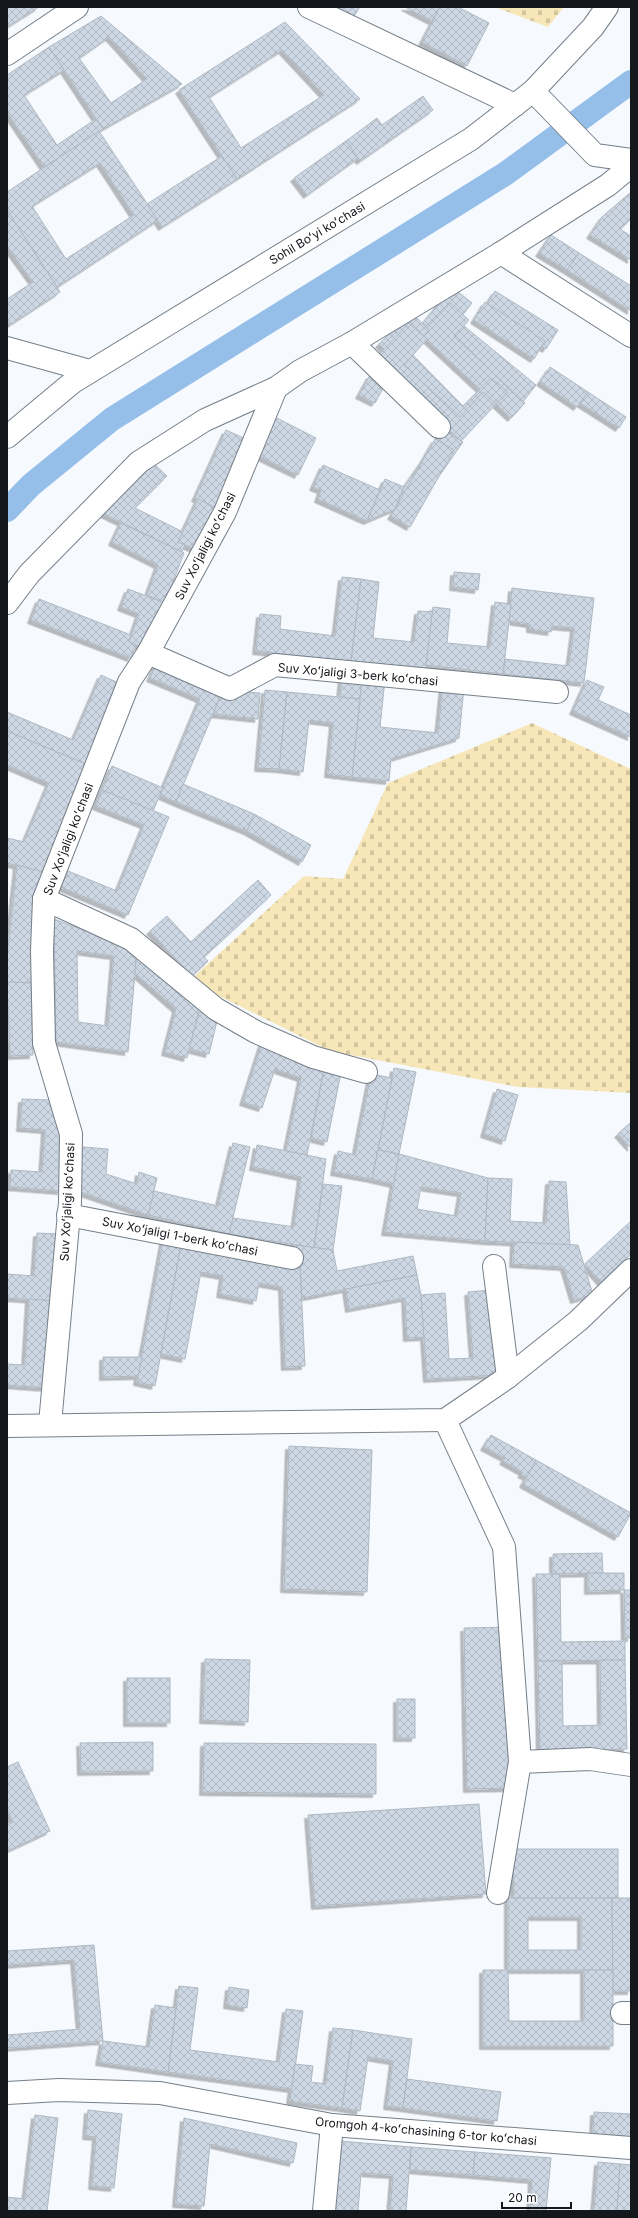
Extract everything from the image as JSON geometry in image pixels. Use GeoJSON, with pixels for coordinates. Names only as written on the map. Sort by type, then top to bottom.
{"type":"FeatureCollection","features":[{"type":"Feature","properties":{"kind":"street"},"geometry":{"type":"LineString","coordinates":[[7,54],[77,7]]}},
{"type":"Feature","properties":{"kind":"street"},"geometry":{"type":"LineString","coordinates":[[309,7],[515,105]]}},
{"type":"Feature","properties":{"kind":"street","name":"Sohil Boʻyi koʻchasi"},"geometry":{"type":"LineString","coordinates":[[7,437],[73,382],[90,371],[471,139],[534,91],[593,28],[607,7]]}},
{"type":"Feature","properties":{"kind":"street"},"geometry":{"type":"LineString","coordinates":[[534,91],[594,155],[631,160]]}},
{"type":"Feature","properties":{"kind":"street"},"geometry":{"type":"LineString","coordinates":[[7,604],[29,574],[139,462],[205,420],[276,388],[300,371],[352,343],[501,253],[608,185],[631,166]]}},
{"type":"Feature","properties":{"kind":"street"},"geometry":{"type":"LineString","coordinates":[[501,253],[631,336]]}},
{"type":"Feature","properties":{"kind":"street"},"geometry":{"type":"LineString","coordinates":[[352,343],[439,427]]}},
{"type":"Feature","properties":{"kind":"street"},"geometry":{"type":"LineString","coordinates":[[7,348],[90,371]]}},
{"type":"Feature","properties":{"kind":"street","name":"Suv Xoʻjaligi koʻchasi"},"geometry":{"type":"LineString","coordinates":[[50,1424],[68,1215],[71,1134],[44,1043],[42,951],[44,899],[129,682],[148,653],[225,512],[276,388]]}},
{"type":"Feature","properties":{"kind":"street","name":"Suv Xoʻjaligi 3-berk koʻchasi"},"geometry":{"type":"LineString","coordinates":[[148,653],[230,689],[275,665],[557,692]]}},
{"type":"Feature","properties":{"kind":"street"},"geometry":{"type":"LineString","coordinates":[[44,899],[131,939],[216,1009],[256,1032],[313,1057],[366,1072]]}},
{"type":"Feature","properties":{"kind":"street","name":"Suv Xoʻjaligi 1-berk koʻchasi"},"geometry":{"type":"LineString","coordinates":[[68,1215],[292,1258]]}},
{"type":"Feature","properties":{"kind":"street"},"geometry":{"type":"LineString","coordinates":[[494,1266],[508,1377]]}},
{"type":"Feature","properties":{"kind":"street"},"geometry":{"type":"LineString","coordinates":[[7,1426],[50,1424],[445,1420],[508,1377],[578,1321],[631,1270]]}},
{"type":"Feature","properties":{"kind":"street"},"geometry":{"type":"LineString","coordinates":[[445,1420],[504,1547],[520,1762],[498,1893]]}},
{"type":"Feature","properties":{"kind":"street"},"geometry":{"type":"LineString","coordinates":[[520,1762],[590,1759],[631,1765]]}},
{"type":"Feature","properties":{"kind":"street","name":"Oromgoh 4-koʻchasining 6-tor koʻchasi"},"geometry":{"type":"LineString","coordinates":[[7,2094],[59,2090],[160,2093],[332,2125],[631,2148]]}},
{"type":"Feature","properties":{"kind":"street"},"geometry":{"type":"LineString","coordinates":[[324,2211],[332,2125]]}},
{"type":"Feature","properties":{"kind":"green space"},"geometry":{"type":"Polygon","coordinates":[[[495,7],[564,7],[548,27],[495,7]]]}},
{"type":"Feature","properties":{"kind":"green space"},"geometry":{"type":"Polygon","coordinates":[[[532,723],[631,769],[631,1093],[518,1087],[330,1051],[189,981],[304,876],[343,879],[388,783],[532,723]]]}},
{"type":"Feature","properties":{"kind":"building"},"geometry":{"type":"Polygon","coordinates":[[[7,7],[39,7],[7,27],[7,7]]]}},
{"type":"Feature","properties":{"kind":"building"},"geometry":{"type":"Polygon","coordinates":[[[335,7],[360,7],[354,16],[335,7]]]}},
{"type":"Feature","properties":{"kind":"building"},"geometry":{"type":"Polygon","coordinates":[[[405,7],[440,7],[432,21],[405,7]]]}},
{"type":"Feature","properties":{"kind":"building"},"geometry":{"type":"Polygon","coordinates":[[[440,7],[458,7],[489,23],[467,66],[422,42],[440,7]]]}},
{"type":"Feature","properties":{"kind":"building"},"geometry":{"type":"Polygon","coordinates":[[[101,16],[182,84],[103,129],[49,47],[101,16]],[[109,37],[79,58],[111,103],[147,79],[109,37]]]}},
{"type":"Feature","properties":{"kind":"building"},"geometry":{"type":"Polygon","coordinates":[[[285,22],[360,99],[237,179],[179,90],[285,22]],[[282,50],[209,97],[241,148],[324,95],[282,50]]]}},
{"type":"Feature","properties":{"kind":"building"},"geometry":{"type":"Polygon","coordinates":[[[49,47],[64,70],[24,95],[57,145],[96,119],[103,129],[44,167],[7,112],[7,75],[49,47]]]}},
{"type":"Feature","properties":{"kind":"building"},"geometry":{"type":"Polygon","coordinates":[[[423,96],[433,110],[360,161],[346,141],[377,118],[382,125],[423,96]]]}},
{"type":"Feature","properties":{"kind":"building"},"geometry":{"type":"Polygon","coordinates":[[[99,131],[158,220],[57,287],[7,210],[7,192],[99,131]],[[100,163],[32,206],[66,259],[134,215],[100,163]]]}},
{"type":"Feature","properties":{"kind":"building"},"geometry":{"type":"Polygon","coordinates":[[[346,141],[358,158],[307,195],[294,178],[346,141]]]}},
{"type":"Feature","properties":{"kind":"building"},"geometry":{"type":"Polygon","coordinates":[[[222,156],[237,179],[162,227],[147,204],[222,156]]]}},
{"type":"Feature","properties":{"kind":"building"},"geometry":{"type":"Polygon","coordinates":[[[631,192],[631,219],[620,229],[631,236],[631,260],[590,235],[602,217],[631,192]]]}},
{"type":"Feature","properties":{"kind":"building"},"geometry":{"type":"Polygon","coordinates":[[[7,210],[60,292],[11,324],[7,323],[7,299],[33,282],[7,246],[7,210]]]}},
{"type":"Feature","properties":{"kind":"building"},"geometry":{"type":"Polygon","coordinates":[[[551,235],[579,253],[567,270],[539,253],[551,235]]]}},
{"type":"Feature","properties":{"kind":"building"},"geometry":{"type":"Polygon","coordinates":[[[579,253],[631,286],[631,311],[567,270],[579,253]]]}},
{"type":"Feature","properties":{"kind":"building"},"geometry":{"type":"Polygon","coordinates":[[[452,287],[472,303],[458,321],[536,385],[522,403],[423,323],[452,287]]]}},
{"type":"Feature","properties":{"kind":"building"},"geometry":{"type":"Polygon","coordinates":[[[495,291],[558,330],[546,349],[483,310],[495,291]]]}},
{"type":"Feature","properties":{"kind":"building"},"geometry":{"type":"Polygon","coordinates":[[[485,302],[545,341],[534,359],[474,320],[485,302]]]}},
{"type":"Feature","properties":{"kind":"building"},"geometry":{"type":"Polygon","coordinates":[[[450,303],[469,320],[454,336],[525,403],[511,418],[421,334],[450,303]]]}},
{"type":"Feature","properties":{"kind":"building"},"geometry":{"type":"Polygon","coordinates":[[[412,313],[429,330],[409,351],[463,406],[491,378],[508,392],[467,432],[379,344],[412,313]]]}},
{"type":"Feature","properties":{"kind":"building"},"geometry":{"type":"Polygon","coordinates":[[[409,323],[427,339],[404,365],[460,417],[483,392],[496,404],[461,441],[374,360],[409,323]]]}},
{"type":"Feature","properties":{"kind":"building"},"geometry":{"type":"Polygon","coordinates":[[[550,367],[588,392],[577,407],[540,382],[550,367]]]}},
{"type":"Feature","properties":{"kind":"building"},"geometry":{"type":"Polygon","coordinates":[[[370,375],[386,383],[375,403],[359,395],[370,375]]]}},
{"type":"Feature","properties":{"kind":"building"},"geometry":{"type":"Polygon","coordinates":[[[588,392],[626,417],[619,428],[580,403],[588,392]]]}},
{"type":"Feature","properties":{"kind":"building"},"geometry":{"type":"Polygon","coordinates":[[[273,416],[316,438],[298,475],[255,454],[273,416]]]}},
{"type":"Feature","properties":{"kind":"building"},"geometry":{"type":"Polygon","coordinates":[[[226,430],[250,441],[219,509],[195,498],[226,430]]]}},
{"type":"Feature","properties":{"kind":"building"},"geometry":{"type":"Polygon","coordinates":[[[444,430],[463,442],[409,519],[395,509],[404,487],[444,430]]]}},
{"type":"Feature","properties":{"kind":"building"},"geometry":{"type":"Polygon","coordinates":[[[435,439],[454,450],[410,527],[391,516],[435,439]]]}},
{"type":"Feature","properties":{"kind":"building"},"geometry":{"type":"Polygon","coordinates":[[[151,461],[167,476],[135,508],[183,532],[178,542],[185,545],[182,552],[100,512],[151,461]]]}},
{"type":"Feature","properties":{"kind":"building"},"geometry":{"type":"Polygon","coordinates":[[[323,465],[380,490],[367,521],[318,499],[321,490],[313,487],[323,465]]]}},
{"type":"Feature","properties":{"kind":"building"},"geometry":{"type":"Polygon","coordinates":[[[385,479],[404,487],[395,509],[367,521],[385,479]]]}},
{"type":"Feature","properties":{"kind":"building"},"geometry":{"type":"Polygon","coordinates":[[[198,499],[216,508],[197,550],[178,542],[198,499]]]}},
{"type":"Feature","properties":{"kind":"building"},"geometry":{"type":"Polygon","coordinates":[[[121,523],[184,553],[165,603],[147,595],[158,565],[112,542],[121,523]]]}},
{"type":"Feature","properties":{"kind":"building"},"geometry":{"type":"Polygon","coordinates":[[[454,572],[480,574],[478,590],[453,587],[454,572]]]}},
{"type":"Feature","properties":{"kind":"building"},"geometry":{"type":"Polygon","coordinates":[[[342,577],[361,579],[351,662],[256,651],[260,614],[281,616],[280,629],[335,636],[342,577]]]}},
{"type":"Feature","properties":{"kind":"building"},"geometry":{"type":"Polygon","coordinates":[[[361,579],[379,582],[373,638],[414,642],[418,611],[433,612],[426,671],[351,662],[361,579]]]}},
{"type":"Feature","properties":{"kind":"building"},"geometry":{"type":"Polygon","coordinates":[[[512,588],[594,598],[584,683],[503,674],[505,659],[569,666],[574,628],[552,626],[551,632],[530,629],[530,624],[509,621],[512,588]]]}},
{"type":"Feature","properties":{"kind":"building"},"geometry":{"type":"Polygon","coordinates":[[[128,589],[165,603],[147,650],[129,642],[139,614],[121,607],[128,589]]]}},
{"type":"Feature","properties":{"kind":"building"},"geometry":{"type":"Polygon","coordinates":[[[39,599],[131,635],[129,642],[136,645],[131,658],[31,620],[39,599]]]}},
{"type":"Feature","properties":{"kind":"building"},"geometry":{"type":"Polygon","coordinates":[[[495,602],[511,604],[503,674],[426,665],[433,607],[450,609],[447,643],[490,647],[495,602]]]}},
{"type":"Feature","properties":{"kind":"building"},"geometry":{"type":"Polygon","coordinates":[[[157,662],[223,690],[176,802],[160,795],[200,699],[150,678],[157,662]]]}},
{"type":"Feature","properties":{"kind":"building"},"geometry":{"type":"Polygon","coordinates":[[[101,675],[123,685],[88,765],[7,731],[7,712],[73,740],[101,675]]]}},
{"type":"Feature","properties":{"kind":"building"},"geometry":{"type":"Polygon","coordinates":[[[342,675],[362,677],[360,699],[340,697],[342,675]]]}},
{"type":"Feature","properties":{"kind":"building"},"geometry":{"type":"Polygon","coordinates":[[[362,677],[385,679],[380,727],[438,733],[443,685],[464,687],[459,738],[391,759],[389,781],[352,777],[362,677]]]}},
{"type":"Feature","properties":{"kind":"building"},"geometry":{"type":"Polygon","coordinates":[[[587,680],[604,687],[598,700],[631,715],[631,737],[573,711],[587,680]]]}},
{"type":"Feature","properties":{"kind":"building"},"geometry":{"type":"Polygon","coordinates":[[[223,690],[260,693],[258,719],[213,714],[223,690]]]}},
{"type":"Feature","properties":{"kind":"building"},"geometry":{"type":"Polygon","coordinates":[[[265,690],[287,692],[279,769],[258,768],[265,690]]]}},
{"type":"Feature","properties":{"kind":"building"},"geometry":{"type":"Polygon","coordinates":[[[287,692],[360,699],[352,777],[328,774],[333,723],[309,720],[303,772],[279,769],[287,692]]]}},
{"type":"Feature","properties":{"kind":"building"},"geometry":{"type":"Polygon","coordinates":[[[7,731],[88,765],[43,872],[7,863],[7,838],[24,842],[49,783],[7,765],[7,731]]]}},
{"type":"Feature","properties":{"kind":"building"},"geometry":{"type":"Polygon","coordinates":[[[112,766],[163,788],[153,811],[102,790],[112,766]]]}},
{"type":"Feature","properties":{"kind":"building"},"geometry":{"type":"Polygon","coordinates":[[[183,784],[254,814],[247,831],[176,802],[183,784]]]}},
{"type":"Feature","properties":{"kind":"building"},"geometry":{"type":"Polygon","coordinates":[[[102,790],[169,817],[128,915],[61,887],[68,871],[117,891],[144,825],[96,806],[102,790]]]}},
{"type":"Feature","properties":{"kind":"building"},"geometry":{"type":"Polygon","coordinates":[[[254,814],[311,845],[302,862],[247,831],[254,814]]]}},
{"type":"Feature","properties":{"kind":"building"},"geometry":{"type":"Polygon","coordinates":[[[17,865],[43,872],[31,983],[7,982],[7,957],[17,865]]]}},
{"type":"Feature","properties":{"kind":"building"},"geometry":{"type":"Polygon","coordinates":[[[258,880],[271,895],[204,957],[208,961],[192,976],[150,931],[167,916],[191,942],[258,880]]]}},
{"type":"Feature","properties":{"kind":"building"},"geometry":{"type":"Polygon","coordinates":[[[54,919],[137,950],[128,1052],[56,1042],[54,919]],[[77,951],[78,1022],[108,1026],[114,956],[77,951]]]}},
{"type":"Feature","properties":{"kind":"building"},"geometry":{"type":"Polygon","coordinates":[[[137,950],[200,1006],[187,1058],[165,1052],[176,1009],[135,973],[137,950]]]}},
{"type":"Feature","properties":{"kind":"building"},"geometry":{"type":"Polygon","coordinates":[[[7,982],[31,983],[33,1055],[10,1056],[7,982]]]}},
{"type":"Feature","properties":{"kind":"building"},"geometry":{"type":"Polygon","coordinates":[[[199,1012],[218,1017],[209,1054],[189,1049],[199,1012]]]}},
{"type":"Feature","properties":{"kind":"building"},"geometry":{"type":"Polygon","coordinates":[[[262,1043],[325,1064],[307,1155],[286,1151],[301,1078],[275,1069],[262,1108],[243,1102],[262,1043]]]}},
{"type":"Feature","properties":{"kind":"building"},"geometry":{"type":"Polygon","coordinates":[[[325,1064],[342,1068],[327,1142],[311,1138],[325,1064]]]}},
{"type":"Feature","properties":{"kind":"building"},"geometry":{"type":"Polygon","coordinates":[[[394,1068],[416,1072],[399,1154],[378,1150],[394,1068]]]}},
{"type":"Feature","properties":{"kind":"building"},"geometry":{"type":"Polygon","coordinates":[[[371,1074],[392,1078],[372,1179],[334,1172],[338,1151],[355,1155],[371,1074]]]}},
{"type":"Feature","properties":{"kind":"building"},"geometry":{"type":"Polygon","coordinates":[[[497,1089],[518,1095],[505,1141],[484,1134],[497,1089]]]}},
{"type":"Feature","properties":{"kind":"building"},"geometry":{"type":"Polygon","coordinates":[[[22,1099],[50,1100],[64,1138],[61,1191],[10,1187],[11,1170],[42,1172],[45,1130],[20,1128],[22,1099]]]}},
{"type":"Feature","properties":{"kind":"building"},"geometry":{"type":"Polygon","coordinates":[[[631,1122],[631,1148],[618,1134],[631,1122]]]}},
{"type":"Feature","properties":{"kind":"building"},"geometry":{"type":"Polygon","coordinates":[[[233,1143],[250,1147],[229,1234],[148,1215],[154,1191],[218,1206],[233,1143]]]}},
{"type":"Feature","properties":{"kind":"building"},"geometry":{"type":"Polygon","coordinates":[[[257,1145],[326,1159],[314,1248],[229,1234],[233,1218],[294,1227],[301,1177],[253,1167],[257,1145]]]}},
{"type":"Feature","properties":{"kind":"building"},"geometry":{"type":"Polygon","coordinates":[[[83,1147],[108,1149],[106,1174],[137,1184],[139,1172],[157,1178],[148,1215],[78,1191],[83,1147]]]}},
{"type":"Feature","properties":{"kind":"building"},"geometry":{"type":"Polygon","coordinates":[[[378,1150],[399,1154],[394,1184],[372,1179],[378,1150]]]}},
{"type":"Feature","properties":{"kind":"building"},"geometry":{"type":"Polygon","coordinates":[[[399,1154],[488,1178],[485,1241],[385,1232],[399,1154]],[[421,1187],[417,1209],[457,1216],[461,1193],[421,1187]]]}},
{"type":"Feature","properties":{"kind":"building"},"geometry":{"type":"Polygon","coordinates":[[[488,1178],[512,1179],[510,1221],[546,1223],[549,1181],[566,1182],[570,1245],[485,1241],[488,1178]]]}},
{"type":"Feature","properties":{"kind":"building"},"geometry":{"type":"Polygon","coordinates":[[[323,1184],[342,1186],[333,1250],[314,1248],[323,1184]]]}},
{"type":"Feature","properties":{"kind":"building"},"geometry":{"type":"Polygon","coordinates":[[[631,1221],[631,1254],[601,1282],[585,1264],[631,1221]]]}},
{"type":"Feature","properties":{"kind":"building"},"geometry":{"type":"Polygon","coordinates":[[[37,1233],[58,1234],[54,1301],[7,1298],[7,1274],[34,1276],[37,1233]]]}},
{"type":"Feature","properties":{"kind":"building"},"geometry":{"type":"Polygon","coordinates":[[[163,1241],[181,1245],[155,1386],[137,1382],[163,1241]]]}},
{"type":"Feature","properties":{"kind":"building"},"geometry":{"type":"Polygon","coordinates":[[[514,1242],[578,1245],[593,1295],[574,1300],[564,1267],[513,1264],[514,1242]]]}},
{"type":"Feature","properties":{"kind":"building"},"geometry":{"type":"Polygon","coordinates":[[[181,1245],[300,1267],[305,1366],[285,1367],[282,1287],[259,1283],[256,1301],[220,1294],[223,1276],[201,1272],[185,1359],[161,1354],[181,1245]]]}},
{"type":"Feature","properties":{"kind":"building"},"geometry":{"type":"Polygon","coordinates":[[[296,1245],[333,1250],[337,1271],[413,1256],[417,1275],[302,1298],[300,1267],[296,1245]]]}},
{"type":"Feature","properties":{"kind":"building"},"geometry":{"type":"Polygon","coordinates":[[[417,1275],[421,1295],[424,1337],[407,1338],[405,1298],[349,1309],[346,1289],[417,1275]]]}},
{"type":"Feature","properties":{"kind":"building"},"geometry":{"type":"Polygon","coordinates":[[[492,1290],[498,1375],[427,1379],[421,1295],[445,1293],[449,1359],[473,1358],[468,1292],[492,1290]]]}},
{"type":"Feature","properties":{"kind":"building"},"geometry":{"type":"Polygon","coordinates":[[[29,1299],[54,1301],[48,1388],[7,1385],[7,1364],[25,1365],[29,1299]]]}},
{"type":"Feature","properties":{"kind":"building"},"geometry":{"type":"Polygon","coordinates":[[[103,1357],[142,1357],[138,1376],[103,1377],[103,1357]]]}},
{"type":"Feature","properties":{"kind":"building"},"geometry":{"type":"Polygon","coordinates":[[[491,1435],[536,1460],[527,1477],[521,1474],[523,1472],[503,1461],[505,1458],[484,1447],[491,1435]]]}},
{"type":"Feature","properties":{"kind":"building"},"geometry":{"type":"Polygon","coordinates":[[[289,1446],[372,1450],[367,1592],[284,1589],[289,1446]]]}},
{"type":"Feature","properties":{"kind":"building"},"geometry":{"type":"Polygon","coordinates":[[[536,1460],[631,1513],[618,1537],[523,1484],[536,1460]]]}},
{"type":"Feature","properties":{"kind":"building"},"geometry":{"type":"Polygon","coordinates":[[[602,1553],[603,1573],[553,1574],[553,1554],[602,1553]]]}},
{"type":"Feature","properties":{"kind":"building"},"geometry":{"type":"Polygon","coordinates":[[[588,1573],[624,1573],[624,1590],[588,1591],[588,1573]]]}},
{"type":"Feature","properties":{"kind":"building"},"geometry":{"type":"Polygon","coordinates":[[[536,1574],[560,1574],[561,1642],[625,1641],[625,1660],[538,1661],[536,1574]]]}},
{"type":"Feature","properties":{"kind":"building"},"geometry":{"type":"Polygon","coordinates":[[[624,1590],[631,1590],[631,1638],[625,1638],[624,1590]]]}},
{"type":"Feature","properties":{"kind":"building"},"geometry":{"type":"Polygon","coordinates":[[[509,1627],[512,1788],[467,1789],[464,1628],[509,1627]]]}},
{"type":"Feature","properties":{"kind":"building"},"geometry":{"type":"Polygon","coordinates":[[[205,1659],[250,1660],[248,1722],[203,1720],[205,1659]]]}},
{"type":"Feature","properties":{"kind":"building"},"geometry":{"type":"Polygon","coordinates":[[[600,1660],[625,1660],[627,1749],[540,1751],[538,1661],[562,1661],[563,1726],[601,1725],[600,1660]]]}},
{"type":"Feature","properties":{"kind":"building"},"geometry":{"type":"Polygon","coordinates":[[[127,1678],[170,1678],[170,1723],[127,1723],[127,1678]]]}},
{"type":"Feature","properties":{"kind":"building"},"geometry":{"type":"Polygon","coordinates":[[[397,1699],[415,1699],[415,1738],[397,1738],[397,1699]]]}},
{"type":"Feature","properties":{"kind":"building"},"geometry":{"type":"Polygon","coordinates":[[[153,1742],[153,1771],[81,1772],[80,1743],[153,1742]]]}},
{"type":"Feature","properties":{"kind":"building"},"geometry":{"type":"Polygon","coordinates":[[[204,1743],[376,1744],[376,1794],[203,1792],[204,1743]]]}},
{"type":"Feature","properties":{"kind":"building"},"geometry":{"type":"Polygon","coordinates":[[[18,1762],[50,1831],[7,1851],[7,1825],[13,1822],[7,1809],[7,1767],[18,1762]]]}},
{"type":"Feature","properties":{"kind":"building"},"geometry":{"type":"Polygon","coordinates":[[[479,1804],[486,1894],[315,1906],[308,1815],[479,1804]]]}},
{"type":"Feature","properties":{"kind":"building"},"geometry":{"type":"Polygon","coordinates":[[[513,1849],[618,1849],[618,1898],[514,1898],[513,1849]]]}},
{"type":"Feature","properties":{"kind":"building"},"geometry":{"type":"Polygon","coordinates":[[[508,1898],[612,1898],[613,1970],[508,1970],[508,1898]],[[528,1917],[528,1950],[581,1950],[581,1917],[528,1917]]]}},
{"type":"Feature","properties":{"kind":"building"},"geometry":{"type":"Polygon","coordinates":[[[612,1898],[631,1898],[631,1991],[613,1991],[612,1898]]]}},
{"type":"Feature","properties":{"kind":"building"},"geometry":{"type":"Polygon","coordinates":[[[94,1945],[103,2041],[7,2048],[7,2035],[80,2029],[74,1960],[7,1965],[7,1951],[94,1945]]]}},
{"type":"Feature","properties":{"kind":"building"},"geometry":{"type":"Polygon","coordinates":[[[483,1970],[508,1970],[509,2021],[584,2021],[584,1970],[613,1970],[613,2046],[483,2046],[483,1970]]]}},
{"type":"Feature","properties":{"kind":"building"},"geometry":{"type":"Polygon","coordinates":[[[179,1986],[198,1988],[190,2050],[279,2062],[286,2009],[303,2011],[292,2089],[168,2072],[179,1986]]]}},
{"type":"Feature","properties":{"kind":"building"},"geometry":{"type":"Polygon","coordinates":[[[229,1987],[249,1990],[247,2008],[227,2005],[229,1987]]]}},
{"type":"Feature","properties":{"kind":"building"},"geometry":{"type":"Polygon","coordinates":[[[155,2005],[176,2008],[168,2072],[99,2062],[103,2041],[149,2047],[155,2005]]]}},
{"type":"Feature","properties":{"kind":"building"},"geometry":{"type":"Polygon","coordinates":[[[333,2028],[353,2030],[342,2108],[290,2101],[295,2064],[313,2066],[311,2082],[326,2084],[333,2028]]]}},
{"type":"Feature","properties":{"kind":"building"},"geometry":{"type":"Polygon","coordinates":[[[353,2030],[412,2039],[403,2108],[387,2106],[393,2061],[368,2057],[360,2111],[342,2108],[353,2030]]]}},
{"type":"Feature","properties":{"kind":"building"},"geometry":{"type":"Polygon","coordinates":[[[407,2079],[501,2092],[497,2121],[403,2108],[407,2079]]]}},
{"type":"Feature","properties":{"kind":"building"},"geometry":{"type":"Polygon","coordinates":[[[88,2110],[122,2114],[114,2188],[92,2186],[96,2137],[86,2136],[88,2110]]]}},
{"type":"Feature","properties":{"kind":"building"},"geometry":{"type":"Polygon","coordinates":[[[594,2112],[631,2114],[631,2138],[593,2135],[594,2112]]]}},
{"type":"Feature","properties":{"kind":"building"},"geometry":{"type":"Polygon","coordinates":[[[35,2115],[58,2118],[47,2211],[7,2211],[7,2197],[25,2199],[35,2115]]]}},
{"type":"Feature","properties":{"kind":"building"},"geometry":{"type":"Polygon","coordinates":[[[184,2118],[297,2143],[293,2163],[210,2144],[204,2206],[176,2204],[184,2118]]]}},
{"type":"Feature","properties":{"kind":"building"},"geometry":{"type":"Polygon","coordinates":[[[340,2141],[411,2147],[406,2211],[390,2211],[393,2175],[361,2173],[358,2211],[334,2211],[340,2141]]]}},
{"type":"Feature","properties":{"kind":"building"},"geometry":{"type":"Polygon","coordinates":[[[411,2147],[475,2152],[473,2175],[410,2170],[411,2147]]]}},
{"type":"Feature","properties":{"kind":"building"},"geometry":{"type":"Polygon","coordinates":[[[475,2152],[551,2158],[546,2211],[530,2211],[532,2180],[473,2175],[475,2152]]]}},
{"type":"Feature","properties":{"kind":"building"},"geometry":{"type":"Polygon","coordinates":[[[598,2162],[620,2164],[617,2211],[594,2211],[598,2162]]]}},
{"type":"Feature","properties":{"kind":"building"},"geometry":{"type":"Polygon","coordinates":[[[620,2164],[631,2165],[631,2211],[617,2211],[620,2164]]]}},
{"type":"Feature","properties":{"kind":"waterway"},"geometry":{"type":"LineString","coordinates":[[7,510],[31,485],[112,419],[505,174],[631,82]]}}]}
